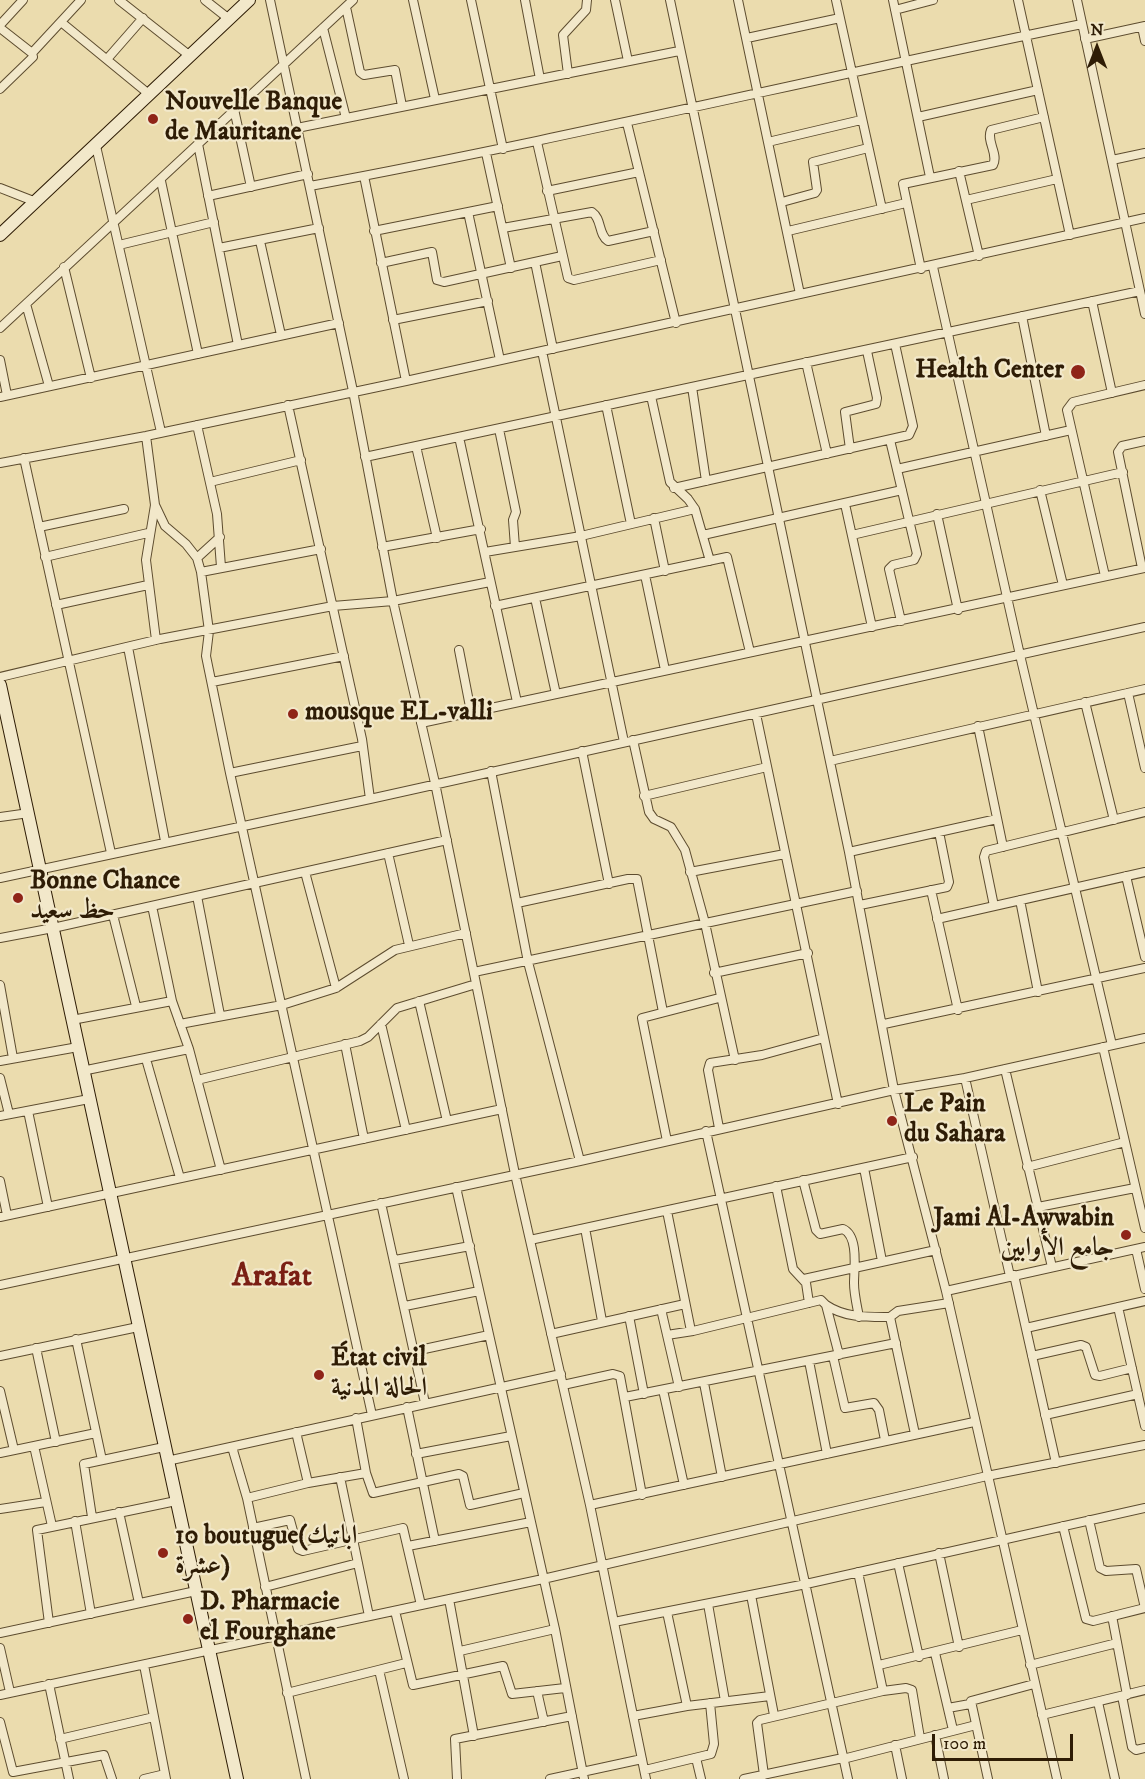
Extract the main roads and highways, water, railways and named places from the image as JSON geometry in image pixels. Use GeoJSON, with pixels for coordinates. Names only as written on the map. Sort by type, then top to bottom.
{"type":"FeatureCollection","features":[{"type":"Feature","properties":{"kind":"place","name":"Nouvelle Banque de Mauritane"},"geometry":{"type":"Point","coordinates":[153,119]}},
{"type":"Feature","properties":{"kind":"place","name":"Health Center"},"geometry":{"type":"Point","coordinates":[1078,372]}},
{"type":"Feature","properties":{"kind":"place","name":"mousque EL-valli"},"geometry":{"type":"Point","coordinates":[293,714]}},
{"type":"Feature","properties":{"kind":"place","name":"Bonne Chance حظ سعيد"},"geometry":{"type":"Point","coordinates":[18,898]}},
{"type":"Feature","properties":{"kind":"place","name":"Le Pain du Sahara"},"geometry":{"type":"Point","coordinates":[892,1121]}},
{"type":"Feature","properties":{"kind":"place","name":"Jami Al-Awwabin جامع الأوابين"},"geometry":{"type":"Point","coordinates":[1126,1235]}},
{"type":"Feature","properties":{"kind":"place","name":"État civil الحالة المدنية"},"geometry":{"type":"Point","coordinates":[319,1375]}},
{"type":"Feature","properties":{"kind":"place","name":"10 boutugue(اباتيك عشرة)"},"geometry":{"type":"Point","coordinates":[163,1553]}},
{"type":"Feature","properties":{"kind":"place","name":"D. Pharmacie el Fourghane"},"geometry":{"type":"Point","coordinates":[188,1619]}},
{"type":"Feature","properties":{"kind":"district","name":"Arafat"},"geometry":{"type":"Point","coordinates":[272,1278]}}]}
